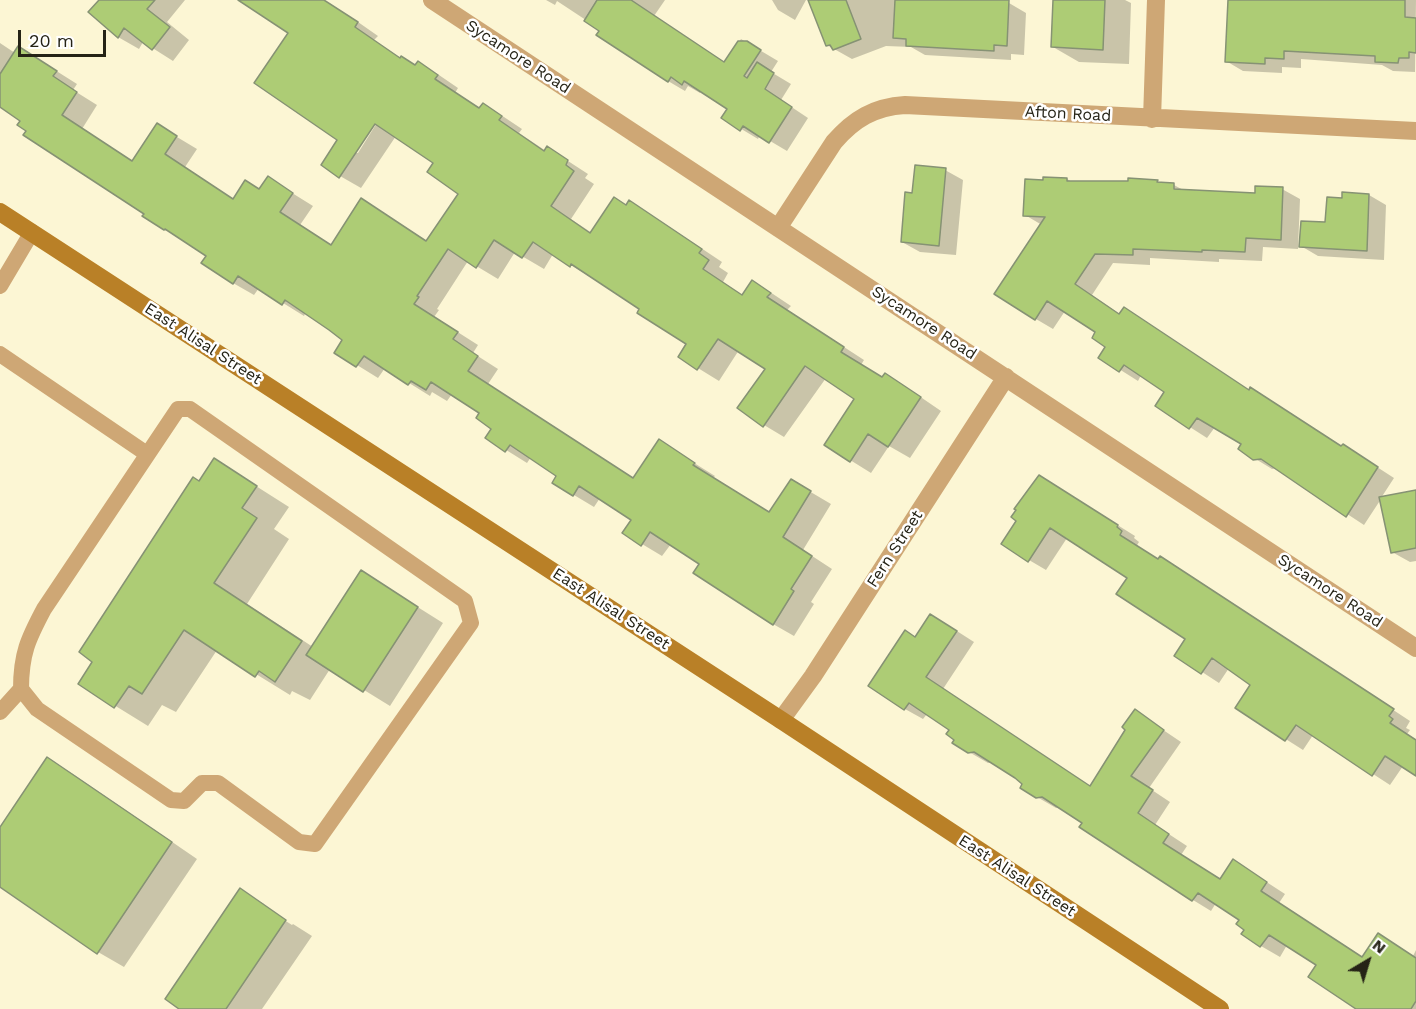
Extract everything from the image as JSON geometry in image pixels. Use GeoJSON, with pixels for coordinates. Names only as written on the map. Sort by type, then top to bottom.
{"type":"FeatureCollection","features":[{"type":"Feature","properties":{"kind":"street","name":"Sycamore Road"},"geometry":{"type":"LineString","coordinates":[[432,0],[1416,648]]}},
{"type":"Feature","properties":{"kind":"street"},"geometry":{"type":"LineString","coordinates":[[1152,119],[1156,0]]}},
{"type":"Feature","properties":{"kind":"street","name":"Afton Road"},"geometry":{"type":"LineString","coordinates":[[778,228],[834,142],[853,123],[875,110],[905,105],[1416,131]]}},
{"type":"Feature","properties":{"kind":"street","name":"East Alisal Street"},"geometry":{"type":"LineString","coordinates":[[0,212],[781,720],[1220,1009]]}},
{"type":"Feature","properties":{"kind":"street","name":"Fern Street"},"geometry":{"type":"LineString","coordinates":[[781,720],[813,676],[1006,377]]}},
{"type":"Feature","properties":{"kind":"lane"},"geometry":{"type":"LineString","coordinates":[[0,286],[32,232]]}},
{"type":"Feature","properties":{"kind":"lane"},"geometry":{"type":"LineString","coordinates":[[0,354],[147,454]]}},
{"type":"Feature","properties":{"kind":"lane"},"geometry":{"type":"LineString","coordinates":[[178,409],[190,409],[465,601],[471,623],[315,844],[299,842],[218,783],[202,783],[184,801],[171,800],[38,709],[21,689],[21,668],[27,642],[44,609],[147,454],[178,409]]}},
{"type":"Feature","properties":{"kind":"lane"},"geometry":{"type":"LineString","coordinates":[[0,712],[21,689]]}},
{"type":"Feature","properties":{"kind":"building"},"geometry":{"type":"Polygon","coordinates":[[[99,0],[155,0],[147,9],[170,27],[152,50],[124,28],[118,38],[88,12],[99,0]]]}},
{"type":"Feature","properties":{"kind":"building"},"geometry":{"type":"Polygon","coordinates":[[[238,0],[324,0],[358,22],[355,27],[400,58],[401,56],[415,65],[418,61],[438,75],[435,79],[479,108],[483,103],[502,116],[499,120],[544,151],[547,146],[568,160],[566,165],[574,171],[551,206],[590,233],[614,197],[626,205],[629,200],[702,249],[699,253],[709,260],[703,269],[742,295],[752,280],[771,293],[767,297],[844,347],[841,352],[882,377],[885,373],[921,397],[888,447],[868,434],[850,462],[824,445],[854,399],[805,366],[763,427],[737,408],[765,369],[718,339],[697,370],[678,357],[686,344],[637,313],[639,309],[533,242],[522,258],[494,240],[476,268],[448,249],[417,296],[419,297],[414,304],[458,332],[453,339],[478,356],[468,371],[633,478],[659,439],[695,463],[693,465],[769,512],[791,479],[811,491],[783,537],[812,556],[791,589],[794,591],[773,625],[693,573],[699,564],[650,532],[641,546],[622,533],[631,520],[579,486],[573,496],[552,483],[556,476],[510,445],[505,452],[485,438],[491,429],[476,418],[479,413],[431,382],[426,390],[411,381],[408,385],[364,356],[356,367],[334,353],[342,340],[329,330],[285,300],[282,305],[238,276],[233,284],[201,263],[206,256],[142,216],[144,214],[23,135],[26,131],[17,125],[20,121],[0,107],[0,74],[18,46],[57,71],[53,76],[77,92],[62,115],[132,161],[157,123],[177,136],[165,154],[233,199],[245,180],[259,189],[268,176],[293,193],[280,212],[331,245],[361,198],[426,241],[458,194],[427,172],[433,163],[375,124],[339,178],[321,165],[337,140],[254,83],[288,33],[238,0]]]}},
{"type":"Feature","properties":{"kind":"building"},"geometry":{"type":"Polygon","coordinates":[[[597,0],[631,0],[724,62],[738,41],[747,41],[761,50],[744,76],[747,78],[757,62],[774,73],[765,89],[792,107],[769,143],[743,126],[740,131],[721,118],[727,109],[684,81],[682,85],[671,77],[668,82],[596,35],[599,31],[584,21],[597,0]]]}},
{"type":"Feature","properties":{"kind":"building"},"geometry":{"type":"Polygon","coordinates":[[[808,0],[846,0],[861,39],[833,50],[830,45],[826,46],[808,0]]]}},
{"type":"Feature","properties":{"kind":"building"},"geometry":{"type":"Polygon","coordinates":[[[895,0],[1009,0],[1007,46],[994,45],[994,51],[906,46],[906,39],[893,38],[895,0]]]}},
{"type":"Feature","properties":{"kind":"building"},"geometry":{"type":"Polygon","coordinates":[[[1053,0],[1105,0],[1103,50],[1051,47],[1053,0]]]}},
{"type":"Feature","properties":{"kind":"building"},"geometry":{"type":"Polygon","coordinates":[[[1228,0],[1405,0],[1405,17],[1416,18],[1416,53],[1409,52],[1409,58],[1399,58],[1398,63],[1375,62],[1375,56],[1284,51],[1284,59],[1265,58],[1265,64],[1225,62],[1228,0]]]}},
{"type":"Feature","properties":{"kind":"building"},"geometry":{"type":"Polygon","coordinates":[[[915,165],[946,168],[939,246],[901,242],[905,192],[912,193],[915,165]]]}},
{"type":"Feature","properties":{"kind":"building"},"geometry":{"type":"Polygon","coordinates":[[[1043,177],[1067,178],[1067,181],[1128,181],[1128,178],[1158,180],[1157,182],[1174,183],[1174,189],[1255,193],[1255,186],[1283,187],[1281,240],[1246,238],[1245,252],[1133,249],[1133,255],[1095,254],[1075,284],[1119,314],[1124,307],[1249,390],[1250,387],[1341,446],[1343,444],[1378,467],[1346,517],[1261,459],[1253,460],[1238,449],[1241,444],[1197,418],[1189,429],[1155,406],[1164,392],[1124,365],[1119,372],[1098,358],[1105,347],[1092,338],[1095,332],[1047,301],[1035,320],[994,294],[1045,217],[1023,216],[1025,179],[1043,180],[1043,177]]]}},
{"type":"Feature","properties":{"kind":"building"},"geometry":{"type":"Polygon","coordinates":[[[1342,192],[1369,194],[1367,251],[1299,247],[1301,221],[1325,222],[1327,197],[1342,198],[1342,192]]]}},
{"type":"Feature","properties":{"kind":"building"},"geometry":{"type":"Polygon","coordinates":[[[214,458],[257,486],[242,508],[257,518],[214,583],[302,641],[275,682],[259,671],[255,677],[184,630],[142,694],[129,686],[114,708],[78,684],[92,662],[79,652],[193,477],[199,481],[214,458]]]}},
{"type":"Feature","properties":{"kind":"building"},"geometry":{"type":"Polygon","coordinates":[[[1039,475],[1118,525],[1117,527],[1122,531],[1120,535],[1158,559],[1160,556],[1394,709],[1389,716],[1393,719],[1390,723],[1416,740],[1416,776],[1385,756],[1372,776],[1296,725],[1285,741],[1235,708],[1250,685],[1212,658],[1201,674],[1174,656],[1185,639],[1116,594],[1127,578],[1050,528],[1028,562],[1001,544],[1016,521],[1011,517],[1016,510],[1014,509],[1039,475]]]}},
{"type":"Feature","properties":{"kind":"building"},"geometry":{"type":"Polygon","coordinates":[[[1416,490],[1416,548],[1391,553],[1379,497],[1416,490]]]}},
{"type":"Feature","properties":{"kind":"building"},"geometry":{"type":"Polygon","coordinates":[[[361,570],[418,607],[363,692],[306,655],[361,570]]]}},
{"type":"Feature","properties":{"kind":"building"},"geometry":{"type":"Polygon","coordinates":[[[930,614],[957,631],[926,677],[1090,786],[1125,730],[1122,727],[1135,709],[1164,730],[1131,776],[1153,790],[1138,813],[1169,834],[1163,843],[1220,879],[1233,859],[1267,882],[1261,891],[1362,957],[1378,933],[1416,958],[1416,1001],[1411,1009],[1356,1009],[1308,977],[1316,965],[1269,935],[1260,947],[1241,934],[1244,930],[1236,924],[1239,920],[1198,893],[1192,901],[1079,827],[1082,823],[1042,797],[1036,798],[1020,788],[1022,784],[1015,778],[974,752],[968,753],[952,743],[954,740],[946,734],[949,730],[909,703],[904,710],[868,686],[905,630],[915,637],[930,614]]]}},
{"type":"Feature","properties":{"kind":"building"},"geometry":{"type":"Polygon","coordinates":[[[47,757],[172,842],[97,954],[0,887],[0,827],[47,757]]]}},
{"type":"Feature","properties":{"kind":"building"},"geometry":{"type":"Polygon","coordinates":[[[240,888],[286,920],[226,1009],[179,1009],[165,999],[240,888]]]}}]}
